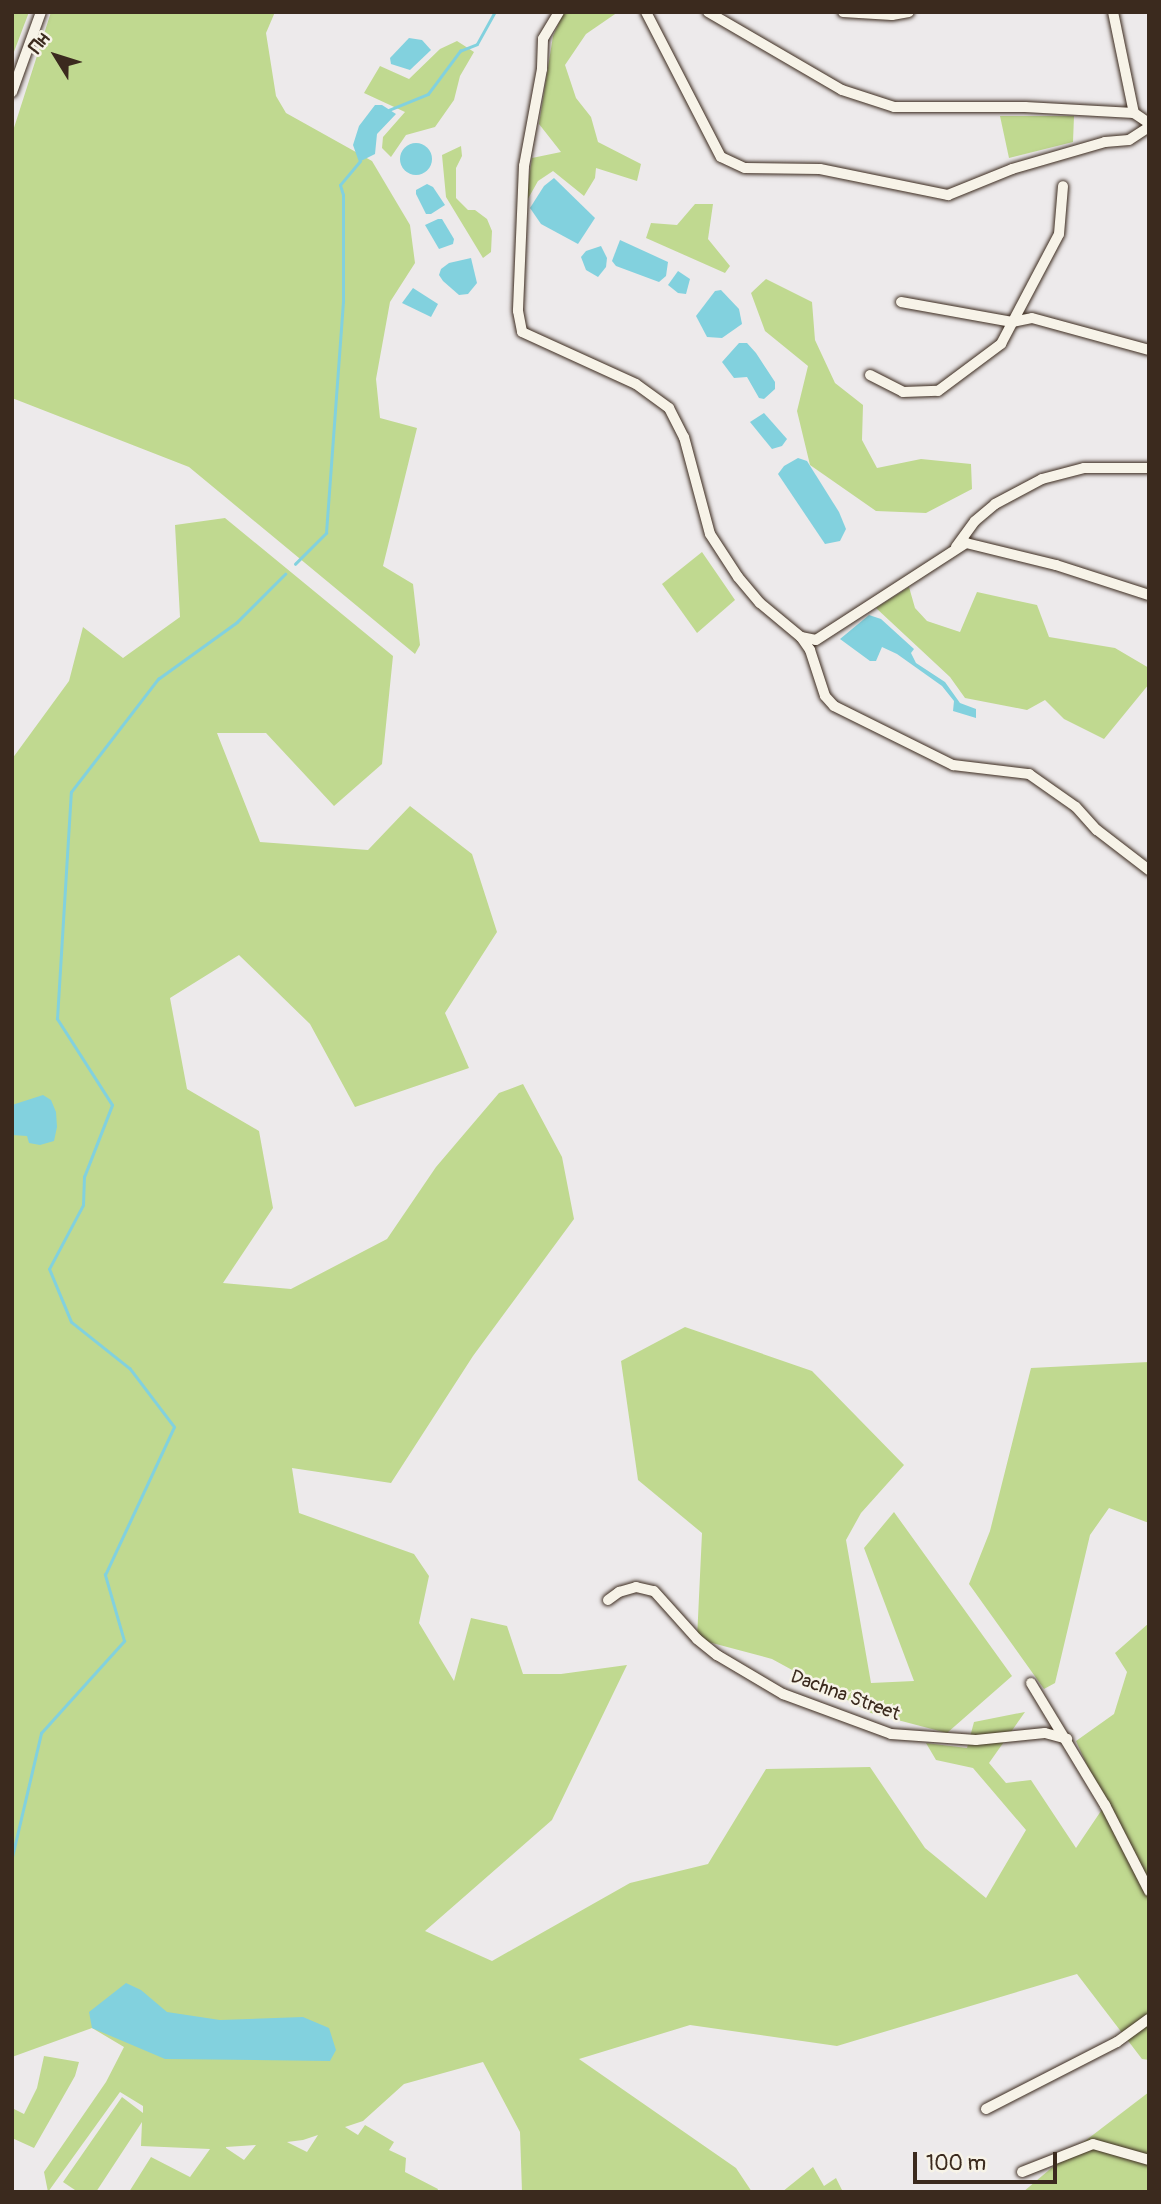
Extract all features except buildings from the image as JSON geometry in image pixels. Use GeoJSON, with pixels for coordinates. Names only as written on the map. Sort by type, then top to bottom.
{"type":"FeatureCollection","features":[{"type":"Feature","properties":{"kind":"street"},"geometry":{"type":"LineString","coordinates":[[12,92],[41,12]]}},
{"type":"Feature","properties":{"kind":"street"},"geometry":{"type":"LineString","coordinates":[[559,12],[543,39],[542,69],[524,166],[518,311],[522,332],[635,384],[669,408],[684,437],[709,534],[738,578],[760,603],[800,637],[810,650],[825,696],[834,706],[953,765],[1029,774],[1069,801],[1097,830],[1149,870]]}},
{"type":"Feature","properties":{"kind":"street"},"geometry":{"type":"LineString","coordinates":[[646,12],[721,157],[745,168],[820,169],[948,194],[1012,169],[1105,142],[1129,140],[1149,125],[1134,113],[1024,107],[894,107],[842,90],[708,12]]}},
{"type":"Feature","properties":{"kind":"street"},"geometry":{"type":"LineString","coordinates":[[842,12],[892,15],[909,12]]}},
{"type":"Feature","properties":{"kind":"street"},"geometry":{"type":"LineString","coordinates":[[1113,12],[1134,113]]}},
{"type":"Feature","properties":{"kind":"street"},"geometry":{"type":"LineString","coordinates":[[870,375],[903,392],[938,391],[1001,344],[1059,234],[1063,186]]}},
{"type":"Feature","properties":{"kind":"street"},"geometry":{"type":"LineString","coordinates":[[901,302],[1012,322],[1032,318],[1149,350]]}},
{"type":"Feature","properties":{"kind":"street"},"geometry":{"type":"LineString","coordinates":[[954,550],[975,521],[995,504],[1042,479],[1084,468],[1149,468]]}},
{"type":"Feature","properties":{"kind":"street"},"geometry":{"type":"LineString","coordinates":[[800,637],[816,640],[966,543],[1056,565],[1149,595]]}},
{"type":"Feature","properties":{"kind":"street","name":"Dachna Street"},"geometry":{"type":"LineString","coordinates":[[608,1600],[619,1592],[636,1587],[654,1591],[697,1639],[717,1655],[783,1694],[891,1734],[976,1740],[1045,1733],[1067,1738]]}},
{"type":"Feature","properties":{"kind":"street"},"geometry":{"type":"LineString","coordinates":[[1031,1683],[1067,1738],[1149,1891]]}},
{"type":"Feature","properties":{"kind":"street"},"geometry":{"type":"LineString","coordinates":[[986,2109],[1116,2042],[1149,2019]]}},
{"type":"Feature","properties":{"kind":"street"},"geometry":{"type":"LineString","coordinates":[[1022,2172],[1093,2144],[1149,2160]]}},
{"type":"Feature","properties":{"kind":"green space"},"geometry":{"type":"Polygon","coordinates":[[[12,12],[29,12],[12,57],[12,12]]]}},
{"type":"Feature","properties":{"kind":"green space"},"geometry":{"type":"Polygon","coordinates":[[[51,12],[275,12],[266,33],[276,96],[286,113],[372,161],[410,225],[415,263],[390,302],[376,379],[380,418],[417,428],[383,566],[413,584],[420,645],[415,654],[189,467],[12,398],[12,134],[51,12]]]}},
{"type":"Feature","properties":{"kind":"green space"},"geometry":{"type":"Polygon","coordinates":[[[564,12],[618,12],[586,34],[565,65],[576,98],[591,117],[598,142],[641,164],[637,181],[596,168],[595,178],[584,196],[553,171],[538,181],[525,204],[532,158],[561,152],[539,124],[553,36],[564,12]]]}},
{"type":"Feature","properties":{"kind":"green space"},"geometry":{"type":"Polygon","coordinates":[[[457,41],[474,52],[460,76],[454,100],[435,127],[406,135],[391,157],[382,148],[383,137],[405,112],[364,93],[380,66],[409,79],[440,49],[457,41]]]}},
{"type":"Feature","properties":{"kind":"green space"},"geometry":{"type":"Polygon","coordinates":[[[1000,116],[1074,116],[1073,142],[1009,158],[1000,116]]]}},
{"type":"Feature","properties":{"kind":"green space"},"geometry":{"type":"Polygon","coordinates":[[[461,146],[462,156],[456,168],[456,198],[468,210],[475,210],[487,219],[492,231],[491,252],[483,258],[446,197],[442,155],[461,146]]]}},
{"type":"Feature","properties":{"kind":"green space"},"geometry":{"type":"Polygon","coordinates":[[[695,204],[713,204],[708,239],[730,266],[725,273],[646,238],[651,223],[677,225],[695,204]]]}},
{"type":"Feature","properties":{"kind":"green space"},"geometry":{"type":"Polygon","coordinates":[[[766,279],[812,302],[815,340],[835,383],[863,405],[862,440],[877,468],[921,459],[971,464],[972,489],[926,513],[876,511],[810,465],[797,411],[808,366],[765,331],[751,293],[766,279]]]}},
{"type":"Feature","properties":{"kind":"green space"},"geometry":{"type":"Polygon","coordinates":[[[225,518],[393,656],[382,764],[334,806],[266,733],[217,733],[260,842],[368,850],[410,806],[472,854],[497,932],[445,1013],[469,1068],[355,1107],[310,1024],[239,955],[170,998],[187,1089],[259,1131],[273,1208],[223,1283],[291,1289],[387,1239],[436,1167],[499,1093],[523,1084],[562,1157],[574,1219],[473,1356],[391,1483],[292,1468],[299,1513],[414,1554],[429,1576],[419,1623],[454,1681],[471,1618],[507,1626],[523,1674],[561,1674],[627,1665],[552,1820],[425,1931],[492,1961],[630,1883],[708,1864],[766,1769],[870,1767],[925,1848],[986,1898],[1026,1830],[973,1768],[936,1760],[926,1743],[967,1748],[974,1722],[1025,1712],[989,1763],[1006,1783],[1031,1780],[1076,1848],[1105,1805],[1076,1741],[1114,1714],[1127,1672],[1115,1653],[1149,1623],[1149,2060],[1142,2059],[1077,1974],[837,2046],[690,2025],[579,2059],[736,2168],[752,2192],[522,2192],[520,2132],[483,2062],[404,2084],[363,2121],[345,2127],[358,2135],[365,2125],[394,2142],[389,2150],[406,2158],[405,2172],[438,2189],[437,2192],[129,2192],[151,2157],[190,2177],[210,2149],[141,2146],[142,2122],[96,2192],[78,2192],[63,2182],[122,2097],[143,2113],[143,2106],[120,2092],[48,2192],[44,2172],[106,2082],[124,2047],[92,2028],[12,2057],[12,759],[69,681],[83,627],[123,658],[180,617],[175,525],[225,518]],[[318,2135],[303,2140],[287,2142],[307,2152],[318,2135]],[[256,2145],[226,2147],[226,2148],[244,2160],[256,2145]]]}},
{"type":"Feature","properties":{"kind":"green space"},"geometry":{"type":"Polygon","coordinates":[[[702,552],[735,600],[697,633],[662,584],[702,552]]]}},
{"type":"Feature","properties":{"kind":"green space"},"geometry":{"type":"Polygon","coordinates":[[[909,587],[915,608],[927,621],[960,632],[977,592],[1037,605],[1049,637],[1115,648],[1149,668],[1149,684],[1104,739],[1064,719],[1045,700],[1027,710],[965,698],[950,677],[876,608],[909,587]]]}},
{"type":"Feature","properties":{"kind":"green space"},"geometry":{"type":"Polygon","coordinates":[[[685,1327],[812,1371],[904,1465],[861,1513],[846,1540],[871,1683],[914,1681],[864,1548],[894,1512],[1012,1676],[947,1733],[871,1713],[772,1659],[697,1639],[702,1533],[638,1480],[621,1361],[685,1327]]]}},
{"type":"Feature","properties":{"kind":"green space"},"geometry":{"type":"Polygon","coordinates":[[[1149,1362],[1149,1523],[1109,1508],[1090,1535],[1055,1683],[1044,1689],[969,1584],[990,1531],[1031,1368],[1149,1362]]]}},
{"type":"Feature","properties":{"kind":"green space"},"geometry":{"type":"Polygon","coordinates":[[[44,2056],[79,2062],[75,2076],[34,2148],[12,2138],[12,2108],[24,2114],[37,2088],[44,2056]]]}},
{"type":"Feature","properties":{"kind":"green space"},"geometry":{"type":"Polygon","coordinates":[[[1149,2092],[1149,2192],[1023,2192],[1068,2154],[1149,2092]]]}},
{"type":"Feature","properties":{"kind":"green space"},"geometry":{"type":"Polygon","coordinates":[[[813,2167],[824,2186],[836,2178],[843,2192],[782,2192],[813,2167]]]}},
{"type":"Feature","properties":{"kind":"water"},"geometry":{"type":"Polygon","coordinates":[[[409,38],[422,40],[431,50],[410,70],[391,64],[390,58],[409,38]]]}},
{"type":"Feature","properties":{"kind":"water"},"geometry":{"type":"Polygon","coordinates":[[[375,105],[382,105],[396,114],[377,134],[375,154],[359,162],[353,145],[359,126],[375,105]]]}},
{"type":"Feature","properties":{"kind":"water"},"geometry":{"type":"Polygon","coordinates":[[[416,143],[427,148],[432,159],[427,170],[416,175],[405,170],[400,159],[405,148],[416,143]]]}},
{"type":"Feature","properties":{"kind":"water"},"geometry":{"type":"Polygon","coordinates":[[[554,178],[595,218],[578,244],[541,224],[530,208],[544,186],[554,178]]]}},
{"type":"Feature","properties":{"kind":"water"},"geometry":{"type":"Polygon","coordinates":[[[427,184],[433,187],[445,205],[431,214],[426,214],[416,194],[416,190],[427,184]]]}},
{"type":"Feature","properties":{"kind":"water"},"geometry":{"type":"Polygon","coordinates":[[[442,219],[454,239],[453,244],[439,249],[425,225],[442,219]]]}},
{"type":"Feature","properties":{"kind":"water"},"geometry":{"type":"Polygon","coordinates":[[[620,240],[668,262],[666,276],[659,282],[616,266],[612,261],[620,240]]]}},
{"type":"Feature","properties":{"kind":"water"},"geometry":{"type":"Polygon","coordinates":[[[601,246],[607,258],[606,267],[598,277],[586,270],[581,257],[586,251],[601,246]]]}},
{"type":"Feature","properties":{"kind":"water"},"geometry":{"type":"Polygon","coordinates":[[[471,258],[477,283],[468,294],[459,295],[439,275],[441,269],[449,263],[471,258]]]}},
{"type":"Feature","properties":{"kind":"water"},"geometry":{"type":"Polygon","coordinates":[[[678,271],[690,279],[686,294],[678,293],[668,285],[678,271]]]}},
{"type":"Feature","properties":{"kind":"water"},"geometry":{"type":"Polygon","coordinates":[[[413,288],[438,304],[431,317],[402,303],[413,288]]]}},
{"type":"Feature","properties":{"kind":"water"},"geometry":{"type":"Polygon","coordinates":[[[721,290],[739,309],[742,324],[722,338],[707,337],[696,316],[715,291],[721,290]]]}},
{"type":"Feature","properties":{"kind":"water"},"geometry":{"type":"Polygon","coordinates":[[[739,343],[747,343],[775,382],[775,389],[764,399],[759,398],[747,377],[734,378],[722,362],[739,343]]]}},
{"type":"Feature","properties":{"kind":"water"},"geometry":{"type":"Polygon","coordinates":[[[764,413],[787,439],[782,446],[772,449],[750,422],[764,413]]]}},
{"type":"Feature","properties":{"kind":"water"},"geometry":{"type":"Polygon","coordinates":[[[798,458],[807,461],[839,512],[846,529],[840,541],[825,544],[778,474],[784,466],[798,458]]]}},
{"type":"Feature","properties":{"kind":"water"},"geometry":{"type":"Polygon","coordinates":[[[869,615],[881,619],[914,649],[911,653],[916,663],[945,682],[960,703],[976,709],[976,718],[953,711],[954,701],[942,686],[897,654],[882,647],[876,661],[870,661],[840,639],[869,615]]]}},
{"type":"Feature","properties":{"kind":"water"},"geometry":{"type":"Polygon","coordinates":[[[43,1095],[51,1100],[56,1112],[54,1141],[40,1145],[29,1143],[27,1136],[12,1135],[12,1105],[43,1095]]]}},
{"type":"Feature","properties":{"kind":"water"},"geometry":{"type":"Polygon","coordinates":[[[126,1983],[141,1990],[167,2012],[220,2020],[303,2017],[329,2028],[336,2050],[330,2061],[165,2059],[92,2028],[89,2012],[126,1983]]]}},
{"type":"Feature","properties":{"kind":"waterway"},"geometry":{"type":"LineString","coordinates":[[389,110],[428,94],[460,51],[477,44],[495,12]]}},
{"type":"Feature","properties":{"kind":"waterway"},"geometry":{"type":"LineString","coordinates":[[295,564],[326,533],[343,301],[343,195],[340,185],[360,161]]}},
{"type":"Feature","properties":{"kind":"waterway"},"geometry":{"type":"LineString","coordinates":[[12,1857],[41,1733],[124,1641],[105,1575],[174,1427],[130,1369],[71,1322],[49,1269],[83,1205],[84,1177],[112,1105],[57,1019],[71,792],[158,679],[237,622],[285,574]]}}]}
